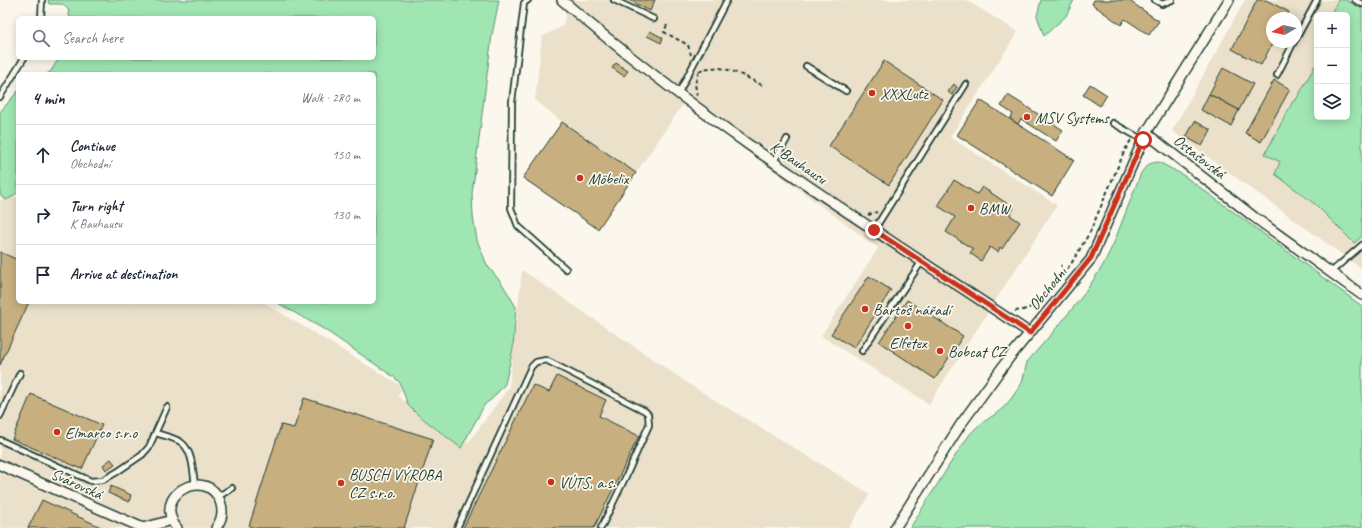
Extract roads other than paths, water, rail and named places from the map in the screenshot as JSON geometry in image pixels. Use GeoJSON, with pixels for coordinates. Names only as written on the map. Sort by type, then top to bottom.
{"type":"FeatureCollection","features":[{"type":"Feature","properties":{"kind":"street","name":"K Bauhausu"},"geometry":{"type":"LineString","coordinates":[[562,0],[586,21],[678,94],[773,162],[1030,333]]}},
{"type":"Feature","properties":{"kind":"street"},"geometry":{"type":"LineString","coordinates":[[1144,137],[1229,0]]}},
{"type":"Feature","properties":{"kind":"street","name":"Ostašovská"},"geometry":{"type":"LineString","coordinates":[[1144,137],[1362,295]]}},
{"type":"Feature","properties":{"kind":"street","name":"Obchodní"},"geometry":{"type":"LineString","coordinates":[[894,528],[961,424],[1009,358],[1091,258],[1144,137]]}},
{"type":"Feature","properties":{"kind":"street","name":"Svárovská"},"geometry":{"type":"LineString","coordinates":[[0,465],[143,528]]}},
{"type":"Feature","properties":{"kind":"street"},"geometry":{"type":"LineString","coordinates":[[177,528],[172,520],[170,510],[172,501],[177,493],[185,487],[194,485],[204,486],[212,490],[218,496],[223,507],[222,519],[216,528]]}},
{"type":"Feature","properties":{"kind":"street"},"geometry":{"type":"LineString","coordinates":[[143,528],[172,520]]}},
{"type":"Feature","properties":{"kind":"lane"},"geometry":{"type":"LineString","coordinates":[[40,16],[42,0]]}},
{"type":"Feature","properties":{"kind":"lane"},"geometry":{"type":"LineString","coordinates":[[528,0],[524,3],[512,102],[511,208],[518,226],[566,269]]}},
{"type":"Feature","properties":{"kind":"lane"},"geometry":{"type":"LineString","coordinates":[[614,0],[654,19]]}},
{"type":"Feature","properties":{"kind":"lane"},"geometry":{"type":"LineString","coordinates":[[678,94],[727,0]]}},
{"type":"Feature","properties":{"kind":"lane"},"geometry":{"type":"LineString","coordinates":[[1155,0],[1162,4],[1172,0]]}},
{"type":"Feature","properties":{"kind":"lane"},"geometry":{"type":"LineString","coordinates":[[1302,28],[1317,0]]}},
{"type":"Feature","properties":{"kind":"lane"},"geometry":{"type":"LineString","coordinates":[[1355,0],[1362,4]]}},
{"type":"Feature","properties":{"kind":"lane"},"geometry":{"type":"LineString","coordinates":[[1277,74],[1291,48]]}},
{"type":"Feature","properties":{"kind":"lane"},"geometry":{"type":"LineString","coordinates":[[0,97],[23,60]]}},
{"type":"Feature","properties":{"kind":"lane"},"geometry":{"type":"LineString","coordinates":[[806,66],[846,91]]}},
{"type":"Feature","properties":{"kind":"lane"},"geometry":{"type":"LineString","coordinates":[[874,230],[966,84]]}},
{"type":"Feature","properties":{"kind":"lane"},"geometry":{"type":"LineString","coordinates":[[1113,123],[1134,135],[1144,137]]}},
{"type":"Feature","properties":{"kind":"lane"},"geometry":{"type":"LineString","coordinates":[[773,162],[787,140]]}},
{"type":"Feature","properties":{"kind":"lane"},"geometry":{"type":"LineString","coordinates":[[1331,272],[1362,246]]}},
{"type":"Feature","properties":{"kind":"lane"},"geometry":{"type":"LineString","coordinates":[[862,351],[922,261]]}},
{"type":"Feature","properties":{"kind":"lane"},"geometry":{"type":"LineString","coordinates":[[457,528],[531,367],[536,362],[546,360],[645,411],[648,414],[648,425],[627,474],[601,528]]}},
{"type":"Feature","properties":{"kind":"lane"},"geometry":{"type":"LineString","coordinates":[[0,416],[20,373]]}},
{"type":"Feature","properties":{"kind":"lane"},"geometry":{"type":"LineString","coordinates":[[0,440],[91,482],[103,480],[142,455],[149,447],[167,407]]}},
{"type":"Feature","properties":{"kind":"lane"},"geometry":{"type":"LineString","coordinates":[[156,433],[183,443],[189,452],[192,463],[194,485]]}},
{"type":"Feature","properties":{"kind":"lane"},"geometry":{"type":"LineString","coordinates":[[218,496],[232,488]]}},
{"type":"Feature","properties":{"kind":"place","name":"XXXLutz"},"geometry":{"type":"Point","coordinates":[872,93]}},
{"type":"Feature","properties":{"kind":"place","name":"MSV Systems"},"geometry":{"type":"Point","coordinates":[1027,117]}},
{"type":"Feature","properties":{"kind":"place","name":"Möbelix"},"geometry":{"type":"Point","coordinates":[580,178]}},
{"type":"Feature","properties":{"kind":"place","name":"BMW"},"geometry":{"type":"Point","coordinates":[971,208]}},
{"type":"Feature","properties":{"kind":"place","name":"Bartoš nářadí"},"geometry":{"type":"Point","coordinates":[865,309]}},
{"type":"Feature","properties":{"kind":"place","name":"Elfetex"},"geometry":{"type":"Point","coordinates":[908,326]}},
{"type":"Feature","properties":{"kind":"place","name":"Bobcat CZ"},"geometry":{"type":"Point","coordinates":[940,351]}},
{"type":"Feature","properties":{"kind":"place","name":"Elmarco s.r.o"},"geometry":{"type":"Point","coordinates":[57,432]}},
{"type":"Feature","properties":{"kind":"place","name":"VÚTS, a.s."},"geometry":{"type":"Point","coordinates":[551,482]}},
{"type":"Feature","properties":{"kind":"place","name":"BUSCH VÝROBA CZ s.r.o."},"geometry":{"type":"Point","coordinates":[341,483]}}]}
